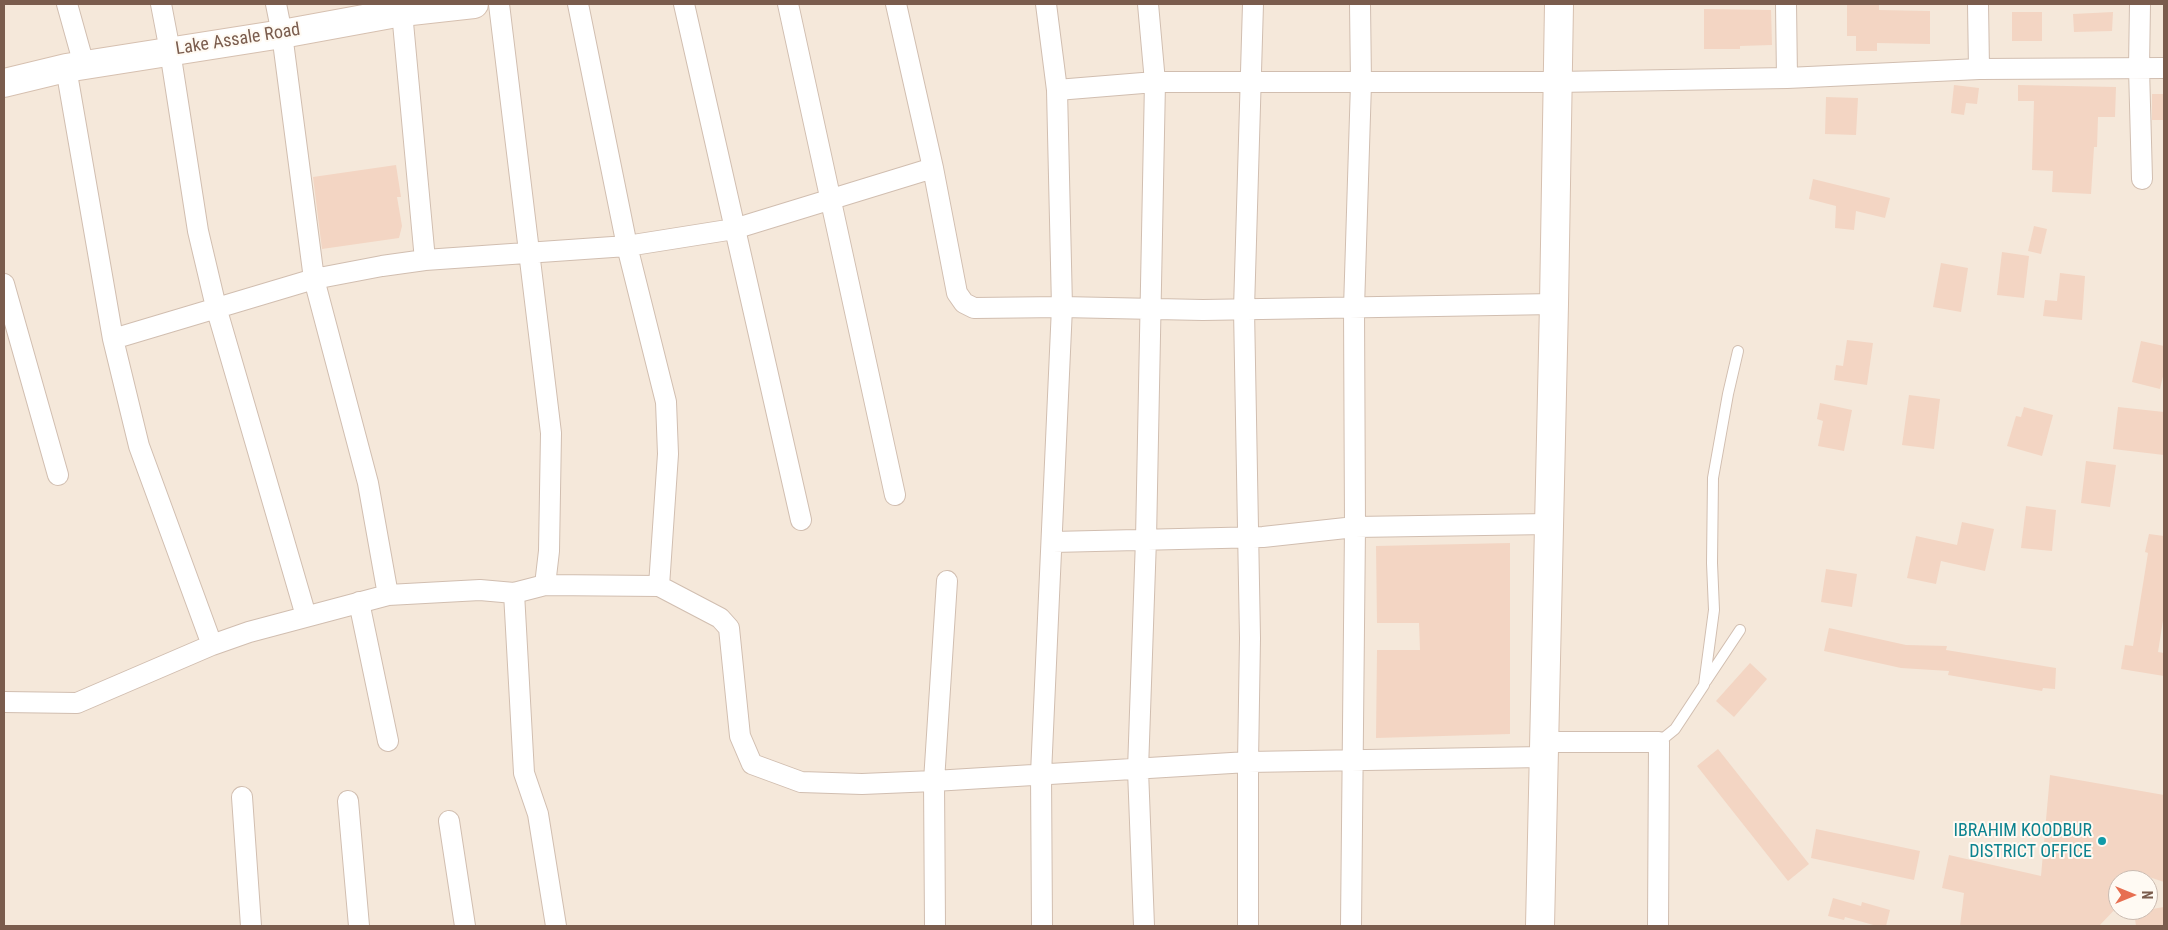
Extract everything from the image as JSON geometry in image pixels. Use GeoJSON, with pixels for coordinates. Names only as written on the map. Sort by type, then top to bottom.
{"type":"FeatureCollection","features":[{"type":"Feature","properties":{"kind":"main road","name":"Lake Assale Road"},"geometry":{"type":"LineString","coordinates":[[4,83],[75,67],[282,34],[366,11],[402,12],[472,4]]}},
{"type":"Feature","properties":{"kind":"main road"},"geometry":{"type":"LineString","coordinates":[[1540,926],[1559,4]]}},
{"type":"Feature","properties":{"kind":"street"},"geometry":{"type":"LineString","coordinates":[[67,4],[113,339],[139,446],[212,645]]}},
{"type":"Feature","properties":{"kind":"street"},"geometry":{"type":"LineString","coordinates":[[161,4],[198,231],[216,308],[306,616]]}},
{"type":"Feature","properties":{"kind":"street"},"geometry":{"type":"LineString","coordinates":[[276,4],[282,34],[314,279],[368,483],[388,595]]}},
{"type":"Feature","properties":{"kind":"street"},"geometry":{"type":"LineString","coordinates":[[499,4],[551,433],[549,551],[545,585]]}},
{"type":"Feature","properties":{"kind":"street"},"geometry":{"type":"LineString","coordinates":[[578,4],[627,246],[666,402],[668,454],[659,586]]}},
{"type":"Feature","properties":{"kind":"street"},"geometry":{"type":"LineString","coordinates":[[684,4],[801,520]]}},
{"type":"Feature","properties":{"kind":"street"},"geometry":{"type":"LineString","coordinates":[[788,4],[895,495]]}},
{"type":"Feature","properties":{"kind":"street"},"geometry":{"type":"LineString","coordinates":[[896,4],[933,168],[957,293],[964,303],[974,308],[1062,307],[1149,310],[1244,310],[1554,304]]}},
{"type":"Feature","properties":{"kind":"street"},"geometry":{"type":"LineString","coordinates":[[1042,926],[1041,774],[1053,542],[1062,307],[1057,90],[1046,4]]}},
{"type":"Feature","properties":{"kind":"street"},"geometry":{"type":"LineString","coordinates":[[1144,926],[1138,770],[1146,540],[1154,82],[1148,4]]}},
{"type":"Feature","properties":{"kind":"street"},"geometry":{"type":"LineString","coordinates":[[1248,926],[1250,638],[1244,310],[1253,4]]}},
{"type":"Feature","properties":{"kind":"street"},"geometry":{"type":"LineString","coordinates":[[1351,926],[1355,527],[1354,308],[1361,83],[1360,4]]}},
{"type":"Feature","properties":{"kind":"street"},"geometry":{"type":"LineString","coordinates":[[1786,4],[1787,78]]}},
{"type":"Feature","properties":{"kind":"street"},"geometry":{"type":"LineString","coordinates":[[1978,4],[1979,69]]}},
{"type":"Feature","properties":{"kind":"street"},"geometry":{"type":"LineString","coordinates":[[2140,4],[2139,68],[2142,179]]}},
{"type":"Feature","properties":{"kind":"street"},"geometry":{"type":"LineString","coordinates":[[402,12],[425,260]]}},
{"type":"Feature","properties":{"kind":"street"},"geometry":{"type":"LineString","coordinates":[[1057,90],[1154,82],[1557,82],[1787,78],[1979,69],[2095,70],[2164,68]]}},
{"type":"Feature","properties":{"kind":"street"},"geometry":{"type":"LineString","coordinates":[[113,339],[314,279],[382,266],[425,260],[627,246],[734,229],[933,168]]}},
{"type":"Feature","properties":{"kind":"street"},"geometry":{"type":"LineString","coordinates":[[4,284],[58,475]]}},
{"type":"Feature","properties":{"kind":"street"},"geometry":{"type":"LineString","coordinates":[[1053,542],[1248,537],[1355,527],[1549,524]]}},
{"type":"Feature","properties":{"kind":"street"},"geometry":{"type":"LineString","coordinates":[[935,926],[934,781],[947,580]]}},
{"type":"Feature","properties":{"kind":"street"},"geometry":{"type":"LineString","coordinates":[[4,702],[77,703],[212,645],[249,632],[388,595],[480,590],[514,593],[545,585],[659,586],[720,618],[729,628],[740,736],[752,764],[801,782],[862,784],[934,781],[1248,762],[1352,759],[1659,742],[1658,926]]}},
{"type":"Feature","properties":{"kind":"street"},"geometry":{"type":"LineString","coordinates":[[514,593],[524,773],[538,814],[556,926]]}},
{"type":"Feature","properties":{"kind":"street"},"geometry":{"type":"LineString","coordinates":[[360,602],[388,741]]}},
{"type":"Feature","properties":{"kind":"street"},"geometry":{"type":"LineString","coordinates":[[242,797],[251,926]]}},
{"type":"Feature","properties":{"kind":"street"},"geometry":{"type":"LineString","coordinates":[[348,801],[359,926]]}},
{"type":"Feature","properties":{"kind":"street"},"geometry":{"type":"LineString","coordinates":[[449,821],[465,926]]}},
{"type":"Feature","properties":{"kind":"lane"},"geometry":{"type":"LineString","coordinates":[[1704,685],[1714,610],[1712,563],[1713,478],[1728,394],[1738,351]]}},
{"type":"Feature","properties":{"kind":"lane"},"geometry":{"type":"LineString","coordinates":[[1659,742],[1675,729],[1740,630]]}},
{"type":"Feature","properties":{"kind":"shaded area"},"geometry":{"type":"Polygon","coordinates":[[[4,4],[2164,4],[2164,926],[4,926],[4,4]]]}},
{"type":"Feature","properties":{"kind":"building"},"geometry":{"type":"Polygon","coordinates":[[[1847,4],[1879,4],[1879,10],[1930,11],[1930,44],[1877,43],[1877,51],[1856,51],[1856,36],[1847,36],[1847,4]]]}},
{"type":"Feature","properties":{"kind":"building"},"geometry":{"type":"Polygon","coordinates":[[[1704,9],[1771,10],[1772,45],[1740,46],[1740,49],[1704,49],[1704,9]]]}},
{"type":"Feature","properties":{"kind":"building"},"geometry":{"type":"Polygon","coordinates":[[[2012,12],[2042,12],[2042,41],[2012,41],[2012,12]]]}},
{"type":"Feature","properties":{"kind":"building"},"geometry":{"type":"Polygon","coordinates":[[[2113,12],[2112,31],[2074,32],[2073,14],[2113,12]]]}},
{"type":"Feature","properties":{"kind":"building"},"geometry":{"type":"Polygon","coordinates":[[[1954,85],[1979,88],[1977,104],[1966,103],[1964,115],[1951,113],[1954,85]]]}},
{"type":"Feature","properties":{"kind":"building"},"geometry":{"type":"Polygon","coordinates":[[[2018,85],[2116,87],[2115,117],[2098,117],[2097,147],[2094,147],[2091,194],[2052,192],[2053,171],[2032,170],[2034,101],[2018,101],[2018,85]]]}},
{"type":"Feature","properties":{"kind":"building"},"geometry":{"type":"Polygon","coordinates":[[[2152,94],[2164,94],[2164,120],[2152,120],[2152,94]]]}},
{"type":"Feature","properties":{"kind":"building"},"geometry":{"type":"Polygon","coordinates":[[[1826,97],[1858,98],[1856,135],[1825,134],[1826,97]]]}},
{"type":"Feature","properties":{"kind":"building"},"geometry":{"type":"Polygon","coordinates":[[[396,165],[401,197],[397,197],[402,226],[399,238],[322,249],[313,177],[396,165]]]}},
{"type":"Feature","properties":{"kind":"building"},"geometry":{"type":"Polygon","coordinates":[[[1813,179],[1890,198],[1885,218],[1856,211],[1854,230],[1835,228],[1836,206],[1809,199],[1813,179]]]}},
{"type":"Feature","properties":{"kind":"building"},"geometry":{"type":"Polygon","coordinates":[[[2034,226],[2047,229],[2041,254],[2028,251],[2034,226]]]}},
{"type":"Feature","properties":{"kind":"building"},"geometry":{"type":"Polygon","coordinates":[[[2002,252],[2029,256],[2024,298],[1997,295],[2002,252]]]}},
{"type":"Feature","properties":{"kind":"building"},"geometry":{"type":"Polygon","coordinates":[[[1941,263],[1968,268],[1961,312],[1933,307],[1941,263]]]}},
{"type":"Feature","properties":{"kind":"building"},"geometry":{"type":"Polygon","coordinates":[[[2060,273],[2085,276],[2082,320],[2043,316],[2045,300],[2057,301],[2060,273]]]}},
{"type":"Feature","properties":{"kind":"building"},"geometry":{"type":"Polygon","coordinates":[[[1847,340],[1873,343],[1867,385],[1834,380],[1836,365],[1843,366],[1847,340]]]}},
{"type":"Feature","properties":{"kind":"building"},"geometry":{"type":"Polygon","coordinates":[[[2141,341],[2164,346],[2164,372],[2160,389],[2132,382],[2141,341]]]}},
{"type":"Feature","properties":{"kind":"building"},"geometry":{"type":"Polygon","coordinates":[[[1909,395],[1940,399],[1934,449],[1902,445],[1909,395]]]}},
{"type":"Feature","properties":{"kind":"building"},"geometry":{"type":"Polygon","coordinates":[[[1820,403],[1852,410],[1844,451],[1818,446],[1823,421],[1817,419],[1820,403]]]}},
{"type":"Feature","properties":{"kind":"building"},"geometry":{"type":"Polygon","coordinates":[[[2024,407],[2053,415],[2042,456],[2007,446],[2016,416],[2021,417],[2024,407]]]}},
{"type":"Feature","properties":{"kind":"building"},"geometry":{"type":"Polygon","coordinates":[[[2118,407],[2164,412],[2164,455],[2113,449],[2118,407]]]}},
{"type":"Feature","properties":{"kind":"building"},"geometry":{"type":"Polygon","coordinates":[[[2086,461],[2116,465],[2110,507],[2081,503],[2086,461]]]}},
{"type":"Feature","properties":{"kind":"building"},"geometry":{"type":"Polygon","coordinates":[[[2026,506],[2056,510],[2052,551],[2021,548],[2026,506]]]}},
{"type":"Feature","properties":{"kind":"building"},"geometry":{"type":"Polygon","coordinates":[[[1962,522],[1994,529],[1985,571],[1941,561],[1936,584],[1907,578],[1916,536],[1957,545],[1962,522]]]}},
{"type":"Feature","properties":{"kind":"building"},"geometry":{"type":"Polygon","coordinates":[[[2149,534],[2164,536],[2164,614],[2158,652],[2164,653],[2164,676],[2121,669],[2125,645],[2133,646],[2148,553],[2145,552],[2149,534]]]}},
{"type":"Feature","properties":{"kind":"building"},"geometry":{"type":"Polygon","coordinates":[[[1510,543],[1510,734],[1376,738],[1377,650],[1420,650],[1419,623],[1377,623],[1376,546],[1510,543]]]}},
{"type":"Feature","properties":{"kind":"building"},"geometry":{"type":"Polygon","coordinates":[[[1826,569],[1857,574],[1852,607],[1821,602],[1826,569]]]}},
{"type":"Feature","properties":{"kind":"building"},"geometry":{"type":"Polygon","coordinates":[[[1829,628],[1906,645],[1947,646],[1946,650],[2056,668],[2055,689],[2043,688],[2042,691],[1948,675],[1949,671],[1901,668],[1824,651],[1829,628]]]}},
{"type":"Feature","properties":{"kind":"building"},"geometry":{"type":"Polygon","coordinates":[[[1750,663],[1767,679],[1734,717],[1716,701],[1750,663]]]}},
{"type":"Feature","properties":{"kind":"building"},"geometry":{"type":"Polygon","coordinates":[[[1718,749],[1809,864],[1788,881],[1697,766],[1718,749]]]}},
{"type":"Feature","properties":{"kind":"building","name":"IBRAHIM KOODBUR DISTRICT OFFICE"},"geometry":{"type":"Polygon","coordinates":[[[2050,775],[2164,795],[2164,882],[2158,880],[2158,870],[2108,870],[2108,917],[2099,926],[1960,926],[1964,893],[1942,888],[1949,855],[2041,876],[2050,775]]]}},
{"type":"Feature","properties":{"kind":"building"},"geometry":{"type":"Polygon","coordinates":[[[1816,829],[1920,851],[1914,880],[1811,858],[1816,829]]]}},
{"type":"Feature","properties":{"kind":"building"},"geometry":{"type":"Polygon","coordinates":[[[1833,898],[1861,906],[1862,902],[1890,910],[1886,926],[1877,926],[1845,917],[1844,920],[1828,916],[1833,898]]]}},
{"type":"Feature","properties":{"kind":"building"},"geometry":{"type":"Polygon","coordinates":[[[2164,907],[2164,926],[2136,926],[2135,920],[2158,920],[2158,908],[2164,907]]]}},
{"type":"Feature","properties":{"kind":"place","name":"IBRAHIM KOODBUR DISTRICT OFFICE"},"geometry":{"type":"Point","coordinates":[2102,841]}}]}
